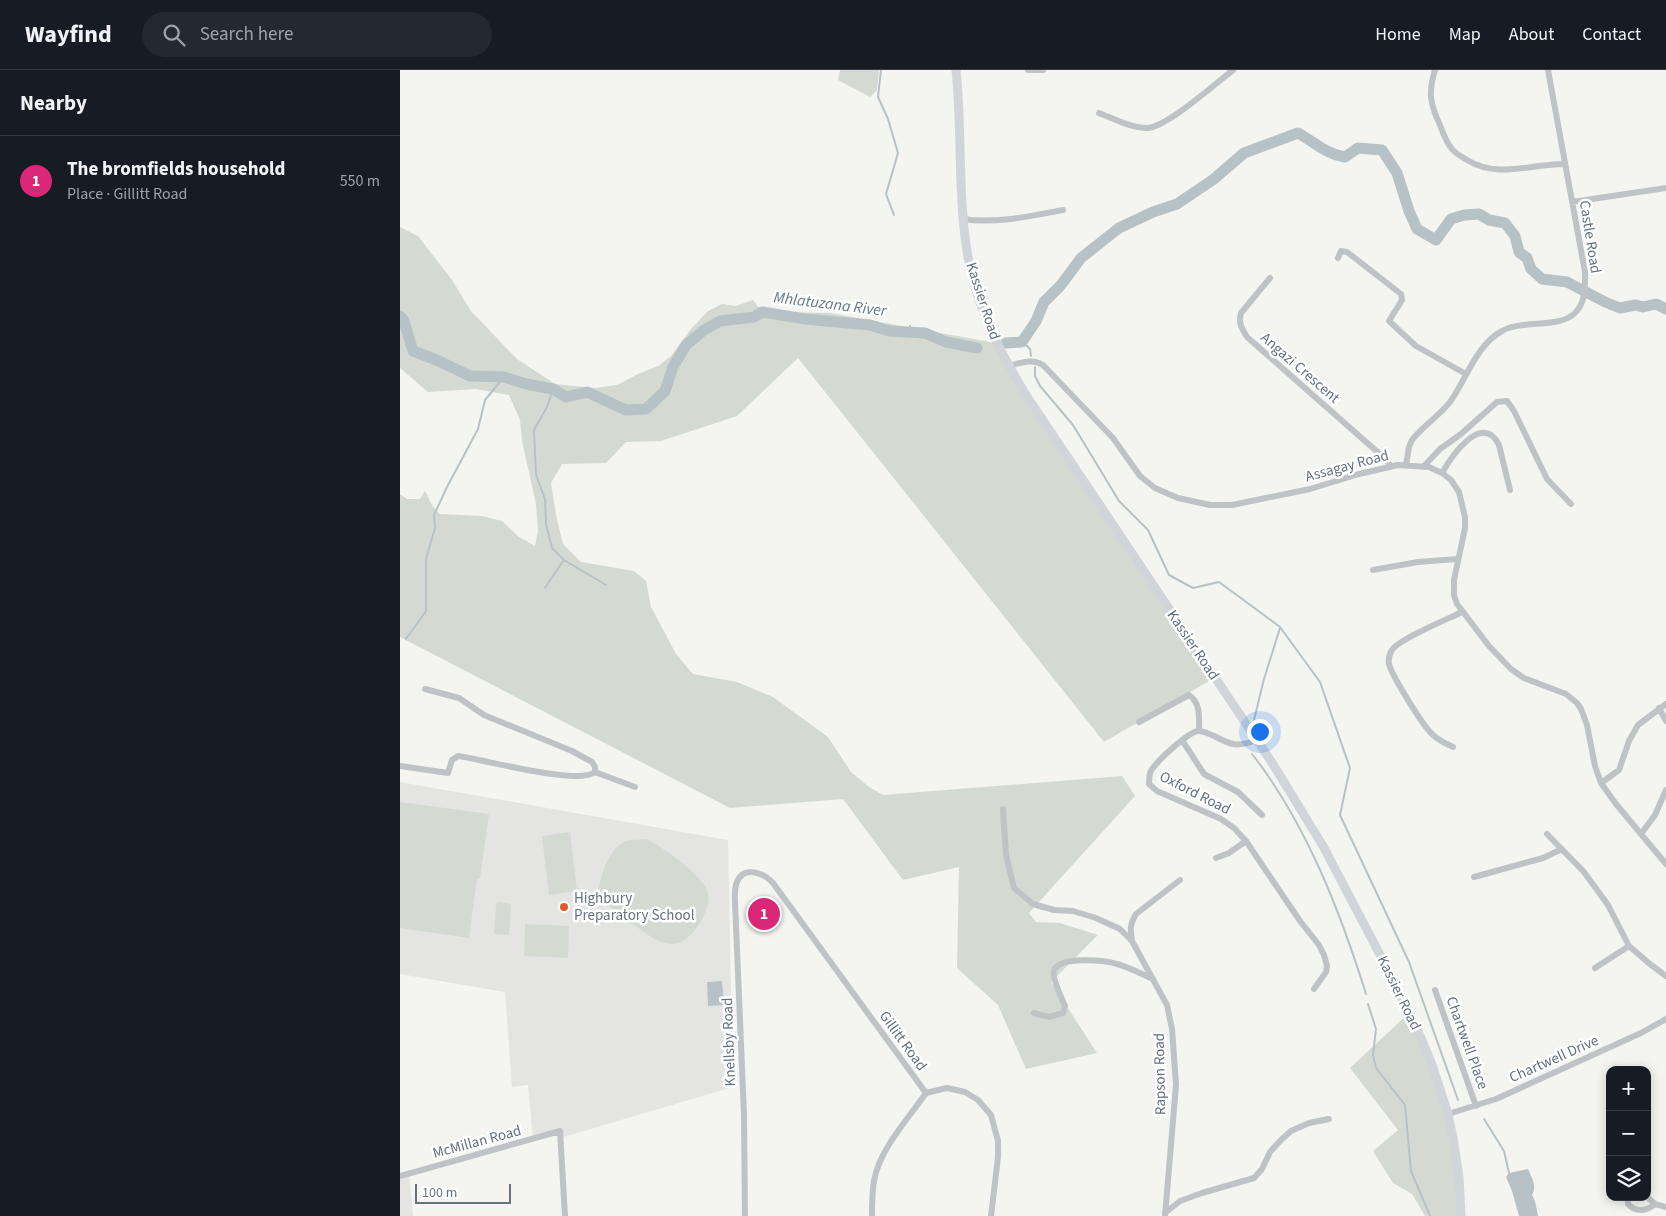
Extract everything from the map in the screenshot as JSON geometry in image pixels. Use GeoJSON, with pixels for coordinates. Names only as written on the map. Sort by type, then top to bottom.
{"type":"FeatureCollection","features":[{"type":"Feature","properties":{"kind":"main road","name":"Kassier Road"},"geometry":{"type":"LineString","coordinates":[[956,70],[963,218],[969,263],[988,327],[1008,366],[1026,395],[1302,808],[1323,846],[1387,968],[1427,1052],[1448,1114],[1459,1177],[1461,1216]]}},
{"type":"Feature","properties":{"kind":"street"},"geometry":{"type":"LineString","coordinates":[[1028,70],[1043,70]]}},
{"type":"Feature","properties":{"kind":"street"},"geometry":{"type":"LineString","coordinates":[[1099,113],[1133,126],[1147,128],[1156,126],[1189,104],[1233,70]]}},
{"type":"Feature","properties":{"kind":"street"},"geometry":{"type":"LineString","coordinates":[[1436,70],[1431,92],[1431,106],[1448,143],[1456,153],[1476,165],[1490,170],[1514,170],[1548,164],[1564,164]]}},
{"type":"Feature","properties":{"kind":"street","name":"Castle Road"},"geometry":{"type":"LineString","coordinates":[[1406,465],[1412,440],[1450,401],[1483,349],[1498,333],[1520,324],[1568,318],[1578,309],[1584,295],[1584,272],[1548,70]]}},
{"type":"Feature","properties":{"kind":"street"},"geometry":{"type":"LineString","coordinates":[[1572,202],[1607,195],[1666,188]]}},
{"type":"Feature","properties":{"kind":"street"},"geometry":{"type":"LineString","coordinates":[[963,218],[977,221],[1021,218],[1064,210]]}},
{"type":"Feature","properties":{"kind":"street"},"geometry":{"type":"LineString","coordinates":[[1338,258],[1341,251],[1347,252],[1401,294],[1402,300],[1389,321],[1416,346],[1466,374]]}},
{"type":"Feature","properties":{"kind":"street","name":"Angazi Crescent"},"geometry":{"type":"LineString","coordinates":[[1270,278],[1241,313],[1240,325],[1247,337],[1391,466]]}},
{"type":"Feature","properties":{"kind":"street","name":"Assagay Road"},"geometry":{"type":"LineString","coordinates":[[1008,366],[1030,361],[1043,365],[1113,438],[1140,476],[1155,488],[1178,498],[1210,505],[1238,504],[1310,490],[1391,466],[1424,466],[1442,472]]}},
{"type":"Feature","properties":{"kind":"street"},"geometry":{"type":"LineString","coordinates":[[1424,466],[1440,449],[1461,434],[1497,402],[1507,401],[1514,411],[1547,479],[1571,504]]}},
{"type":"Feature","properties":{"kind":"street"},"geometry":{"type":"LineString","coordinates":[[1510,490],[1499,445],[1495,438],[1488,434],[1476,435],[1465,441],[1451,457],[1442,472],[1455,485],[1463,506],[1465,528],[1454,589],[1457,604],[1493,651],[1511,669],[1524,678],[1566,694],[1577,703],[1587,724],[1595,766],[1601,783],[1666,864]]}},
{"type":"Feature","properties":{"kind":"street"},"geometry":{"type":"LineString","coordinates":[[1373,570],[1418,562],[1458,559]]}},
{"type":"Feature","properties":{"kind":"street"},"geometry":{"type":"LineString","coordinates":[[1453,747],[1439,740],[1424,726],[1395,678],[1388,658],[1392,650],[1400,644],[1462,612]]}},
{"type":"Feature","properties":{"kind":"street"},"geometry":{"type":"LineString","coordinates":[[425,689],[459,698],[484,715],[572,752],[592,762],[595,772]]}},
{"type":"Feature","properties":{"kind":"street"},"geometry":{"type":"LineString","coordinates":[[1139,722],[1188,695],[1191,696],[1198,707],[1199,731],[1231,745],[1241,745],[1257,740]]}},
{"type":"Feature","properties":{"kind":"street"},"geometry":{"type":"LineString","coordinates":[[1601,783],[1619,770],[1629,741],[1636,728],[1666,704]]}},
{"type":"Feature","properties":{"kind":"street"},"geometry":{"type":"LineString","coordinates":[[1659,708],[1666,721]]}},
{"type":"Feature","properties":{"kind":"street","name":"Oxford Road"},"geometry":{"type":"LineString","coordinates":[[1199,731],[1191,733],[1182,740],[1152,769],[1149,776],[1149,784],[1157,791],[1221,819],[1234,828],[1246,841],[1300,921],[1319,945],[1327,966],[1326,972],[1314,989]]}},
{"type":"Feature","properties":{"kind":"street"},"geometry":{"type":"LineString","coordinates":[[1182,740],[1204,774],[1238,792],[1262,815]]}},
{"type":"Feature","properties":{"kind":"street"},"geometry":{"type":"LineString","coordinates":[[400,766],[448,772],[452,760],[458,756],[517,769],[549,773],[587,776],[595,772],[635,787]]}},
{"type":"Feature","properties":{"kind":"street"},"geometry":{"type":"LineString","coordinates":[[1641,834],[1656,815],[1666,790]]}},
{"type":"Feature","properties":{"kind":"street","name":"Rapson Road"},"geometry":{"type":"LineString","coordinates":[[1003,809],[1006,855],[1014,888],[1033,904],[1054,910],[1073,911],[1120,929],[1132,941],[1154,980],[1169,1014],[1176,1085],[1165,1215]]}},
{"type":"Feature","properties":{"kind":"street"},"geometry":{"type":"LineString","coordinates":[[1547,834],[1584,872],[1608,905],[1629,946],[1666,976]]}},
{"type":"Feature","properties":{"kind":"street"},"geometry":{"type":"LineString","coordinates":[[1216,858],[1229,853],[1246,841]]}},
{"type":"Feature","properties":{"kind":"street"},"geometry":{"type":"LineString","coordinates":[[1474,877],[1543,858],[1562,849]]}},
{"type":"Feature","properties":{"kind":"street","name":"Gillitt Road"},"geometry":{"type":"LineString","coordinates":[[748,873],[760,873],[773,883],[926,1093],[947,1088],[972,1096],[983,1105],[990,1115],[998,1141],[991,1216]]}},
{"type":"Feature","properties":{"kind":"street","name":"Knellsby Road"},"geometry":{"type":"LineString","coordinates":[[745,1216],[744,1116],[735,890],[739,878],[748,873]]}},
{"type":"Feature","properties":{"kind":"street"},"geometry":{"type":"LineString","coordinates":[[1132,941],[1131,922],[1136,914],[1180,880]]}},
{"type":"Feature","properties":{"kind":"street"},"geometry":{"type":"LineString","coordinates":[[1595,968],[1629,946]]}},
{"type":"Feature","properties":{"kind":"street"},"geometry":{"type":"LineString","coordinates":[[1034,1013],[1049,1018],[1063,1013],[1065,1006],[1053,975],[1054,969],[1060,962],[1076,960],[1109,962],[1154,980]]}},
{"type":"Feature","properties":{"kind":"street","name":"Chartwell Place"},"geometry":{"type":"LineString","coordinates":[[1435,990],[1476,1106]]}},
{"type":"Feature","properties":{"kind":"street","name":"Chartwell Drive"},"geometry":{"type":"LineString","coordinates":[[1448,1114],[1496,1099],[1641,1033],[1666,1019]]}},
{"type":"Feature","properties":{"kind":"street"},"geometry":{"type":"LineString","coordinates":[[872,1216],[874,1180],[878,1165],[926,1093]]}},
{"type":"Feature","properties":{"kind":"street"},"geometry":{"type":"LineString","coordinates":[[1165,1215],[1180,1201],[1254,1178],[1262,1169],[1270,1152],[1291,1131],[1309,1123],[1329,1119]]}},
{"type":"Feature","properties":{"kind":"street","name":"McMillan Road"},"geometry":{"type":"LineString","coordinates":[[400,1176],[560,1130],[565,1216]]}},
{"type":"Feature","properties":{"kind":"street"},"geometry":{"type":"LineString","coordinates":[[1651,1200],[1655,1204],[1666,1207]]}},
{"type":"Feature","properties":{"kind":"street"},"geometry":{"type":"LineString","coordinates":[[1628,1201],[1628,1204],[1636,1209],[1647,1209],[1655,1204]]}},
{"type":"Feature","properties":{"kind":"shaded area"},"geometry":{"type":"Polygon","coordinates":[[[840,70],[879,70],[877,90],[870,97],[838,80],[840,70]]]}},
{"type":"Feature","properties":{"kind":"shaded area"},"geometry":{"type":"Polygon","coordinates":[[[400,227],[418,236],[452,280],[471,311],[517,359],[555,384],[595,388],[617,385],[658,366],[671,356],[691,329],[708,311],[722,304],[736,306],[753,300],[762,312],[830,313],[996,343],[1216,677],[1104,742],[798,358],[737,416],[661,441],[626,442],[606,463],[562,464],[551,483],[563,544],[581,562],[634,571],[646,581],[651,607],[676,654],[693,674],[737,682],[773,697],[828,737],[851,772],[869,787],[883,795],[1122,776],[1135,796],[1029,913],[1036,922],[1060,923],[1098,935],[1051,982],[1097,1053],[1026,1069],[998,1005],[957,968],[959,867],[903,880],[843,799],[730,808],[400,637],[400,494],[407,499],[420,499],[425,491],[433,507],[440,514],[482,516],[502,521],[519,537],[535,546],[538,531],[536,504],[522,441],[520,420],[509,395],[476,389],[428,392],[400,368],[400,227]]]}},
{"type":"Feature","properties":{"kind":"shaded area","name":"Highbury Preparatory School"},"geometry":{"type":"Polygon","coordinates":[[[400,782],[728,840],[733,1087],[560,1138],[560,1131],[533,1139],[528,1085],[512,1087],[505,992],[400,974],[400,782]]]}},
{"type":"Feature","properties":{"kind":"shaded area"},"geometry":{"type":"Polygon","coordinates":[[[400,802],[489,814],[480,878],[477,878],[469,938],[400,928],[400,802]]]}},
{"type":"Feature","properties":{"kind":"shaded area"},"geometry":{"type":"Polygon","coordinates":[[[570,832],[577,891],[549,895],[542,836],[570,832]]]}},
{"type":"Feature","properties":{"kind":"shaded area"},"geometry":{"type":"Polygon","coordinates":[[[646,839],[662,848],[691,870],[705,886],[708,893],[707,908],[699,925],[693,933],[679,943],[667,944],[652,938],[618,914],[610,906],[599,888],[604,868],[615,849],[626,841],[646,839]]]}},
{"type":"Feature","properties":{"kind":"shaded area"},"geometry":{"type":"Polygon","coordinates":[[[498,902],[511,905],[509,935],[494,934],[496,904],[498,902]]]}},
{"type":"Feature","properties":{"kind":"shaded area"},"geometry":{"type":"Polygon","coordinates":[[[525,924],[569,926],[568,958],[524,956],[525,924]]]}},
{"type":"Feature","properties":{"kind":"shaded area"},"geometry":{"type":"Polygon","coordinates":[[[722,981],[724,1005],[708,1006],[707,982],[722,981]]]}},
{"type":"Feature","properties":{"kind":"shaded area"},"geometry":{"type":"Polygon","coordinates":[[[1409,1013],[1448,1114],[1461,1216],[1425,1216],[1412,1194],[1393,1183],[1373,1151],[1398,1130],[1350,1068],[1409,1013]]]}},
{"type":"Feature","properties":{"kind":"shaded area"},"geometry":{"type":"Polygon","coordinates":[[[1528,1169],[1533,1182],[1532,1195],[1538,1216],[1519,1216],[1506,1177],[1509,1173],[1528,1169]]]}},
{"type":"Feature","properties":{"kind":"shaded area"},"geometry":{"type":"Polygon","coordinates":[[[409,1173],[413,1216],[400,1216],[400,1176],[409,1173]]]}},
{"type":"Feature","properties":{"kind":"waterway"},"geometry":{"type":"LineString","coordinates":[[881,70],[878,97],[888,119],[898,153],[886,194],[894,215]]}},
{"type":"Feature","properties":{"kind":"waterway","name":"Mhlatuzana River"},"geometry":{"type":"LineString","coordinates":[[1006,343],[1022,342],[1036,321],[1044,302],[1061,285],[1081,258],[1119,228],[1153,212],[1177,204],[1214,179],[1244,153],[1298,133],[1326,150],[1345,157],[1358,148],[1382,150],[1397,173],[1417,229],[1436,240],[1451,219],[1464,215],[1479,214],[1489,220],[1505,223],[1515,236],[1519,252],[1527,258],[1531,269],[1542,279],[1567,282],[1620,308],[1636,305],[1643,307],[1656,304],[1666,309]]}},
{"type":"Feature","properties":{"kind":"waterway","name":"Mhlatuzana River"},"geometry":{"type":"LineString","coordinates":[[400,316],[404,321],[413,351],[470,376],[504,377],[526,384],[553,389],[566,397],[587,392],[626,410],[646,409],[665,391],[673,367],[686,345],[704,330],[720,321],[754,317],[762,312],[805,319],[870,325],[889,331],[925,333],[946,342],[977,348]]}},
{"type":"Feature","properties":{"kind":"waterway","name":"Mhlatuzana River"},"geometry":{"type":"LineString","coordinates":[[910,326],[910,333]]}},
{"type":"Feature","properties":{"kind":"waterway"},"geometry":{"type":"LineString","coordinates":[[1022,341],[1030,349],[1031,356]]}},
{"type":"Feature","properties":{"kind":"waterway"},"geometry":{"type":"LineString","coordinates":[[1035,367],[1035,376],[1040,386],[1073,425],[1119,501],[1148,530],[1169,575],[1193,588],[1219,582],[1280,627],[1320,682],[1350,768],[1340,815],[1409,962],[1458,1100]]}},
{"type":"Feature","properties":{"kind":"waterway"},"geometry":{"type":"LineString","coordinates":[[406,639],[426,611],[426,559],[435,528],[434,515],[478,429],[485,400],[504,377]]}},
{"type":"Feature","properties":{"kind":"waterway"},"geometry":{"type":"LineString","coordinates":[[553,389],[547,407],[534,430],[536,475],[545,499],[546,524],[552,548],[564,560],[606,585]]}},
{"type":"Feature","properties":{"kind":"waterway"},"geometry":{"type":"LineString","coordinates":[[545,588],[563,561]]}},
{"type":"Feature","properties":{"kind":"waterway"},"geometry":{"type":"LineString","coordinates":[[1254,720],[1264,679],[1280,628]]}},
{"type":"Feature","properties":{"kind":"waterway"},"geometry":{"type":"LineString","coordinates":[[1252,754],[1289,809],[1320,869],[1345,931],[1366,994]]}},
{"type":"Feature","properties":{"kind":"waterway"},"geometry":{"type":"LineString","coordinates":[[1368,1004],[1376,1029],[1373,1055],[1376,1068],[1405,1105],[1411,1171],[1430,1216]]}},
{"type":"Feature","properties":{"kind":"waterway"},"geometry":{"type":"LineString","coordinates":[[1484,1119],[1504,1151],[1509,1173]]}},
{"type":"Feature","properties":{"kind":"place","name":"Highbury Preparatory School"},"geometry":{"type":"Point","coordinates":[564,907]}},
{"type":"Feature","properties":{"kind":"place","name":"The bromfields household"},"geometry":{"type":"Point","coordinates":[764,914]}}]}
